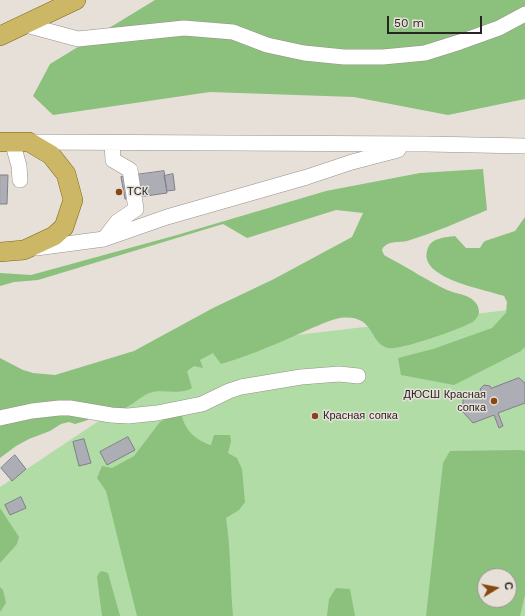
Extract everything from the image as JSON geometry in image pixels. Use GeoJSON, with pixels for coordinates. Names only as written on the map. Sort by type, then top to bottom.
{"type":"FeatureCollection","features":[{"type":"Feature","properties":{"kind":"main road"},"geometry":{"type":"LineString","coordinates":[[0,36],[76,0]]}},
{"type":"Feature","properties":{"kind":"main road"},"geometry":{"type":"LineString","coordinates":[[0,252],[24,250],[54,236],[64,227],[72,200],[66,174],[51,155],[14,142]]}},
{"type":"Feature","properties":{"kind":"street"},"geometry":{"type":"LineString","coordinates":[[26,25],[78,39],[184,28],[233,32],[267,44],[304,53],[344,57],[384,57],[425,53],[499,28],[525,14]]}},
{"type":"Feature","properties":{"kind":"street"},"geometry":{"type":"LineString","coordinates":[[20,180],[14,142],[427,144],[525,146]]}},
{"type":"Feature","properties":{"kind":"street"},"geometry":{"type":"LineString","coordinates":[[104,239],[117,222],[136,209],[130,170],[113,160],[112,143]]}},
{"type":"Feature","properties":{"kind":"street"},"geometry":{"type":"LineString","coordinates":[[0,256],[24,250],[104,239],[167,217],[307,177],[386,152],[427,144]]}},
{"type":"Feature","properties":{"kind":"street"},"geometry":{"type":"LineString","coordinates":[[0,418],[32,411],[64,408],[128,416],[157,413],[202,404],[229,391],[302,376],[339,374],[358,376]]}},
{"type":"Feature","properties":{"kind":"green space"},"geometry":{"type":"Polygon","coordinates":[[[155,0],[525,0],[525,99],[448,115],[354,97],[210,92],[53,115],[33,96],[50,64],[155,0]]]}},
{"type":"Feature","properties":{"kind":"green space"},"geometry":{"type":"Polygon","coordinates":[[[483,169],[487,210],[417,238],[390,243],[382,250],[384,255],[433,283],[472,299],[477,304],[479,312],[474,321],[458,329],[431,338],[404,346],[388,348],[377,341],[366,324],[360,320],[340,318],[257,352],[221,364],[213,353],[200,360],[203,368],[194,366],[187,371],[192,388],[176,392],[160,391],[149,393],[119,410],[112,410],[92,404],[88,420],[75,424],[69,422],[61,424],[50,431],[16,446],[0,458],[0,358],[23,370],[33,373],[55,375],[134,351],[213,308],[274,279],[352,237],[363,213],[336,210],[247,238],[223,224],[38,280],[14,282],[0,286],[0,273],[31,275],[177,235],[326,191],[420,173],[483,169]]]}},
{"type":"Feature","properties":{"kind":"green space"},"geometry":{"type":"Polygon","coordinates":[[[525,217],[525,347],[521,351],[454,385],[401,375],[398,358],[433,349],[492,328],[506,313],[507,302],[504,296],[454,281],[441,275],[432,267],[427,258],[428,248],[432,242],[455,236],[466,248],[480,248],[485,241],[515,231],[525,217]]]}},
{"type":"Feature","properties":{"kind":"green space","name":"Красная сопка"},"geometry":{"type":"Polygon","coordinates":[[[525,308],[525,616],[0,616],[0,487],[212,345],[525,308]]]}},
{"type":"Feature","properties":{"kind":"green space"},"geometry":{"type":"Polygon","coordinates":[[[175,414],[182,415],[188,430],[196,438],[211,445],[214,435],[230,435],[231,441],[228,453],[237,458],[242,469],[245,502],[239,510],[226,518],[229,542],[233,616],[137,616],[106,491],[97,478],[102,466],[112,468],[134,456],[160,422],[175,414]]]}},
{"type":"Feature","properties":{"kind":"green space"},"geometry":{"type":"Polygon","coordinates":[[[450,451],[525,451],[525,595],[520,616],[426,616],[443,463],[450,451]]]}},
{"type":"Feature","properties":{"kind":"green space"},"geometry":{"type":"Polygon","coordinates":[[[0,508],[19,537],[17,544],[0,563],[0,508]]]}},
{"type":"Feature","properties":{"kind":"green space"},"geometry":{"type":"Polygon","coordinates":[[[102,571],[108,573],[120,616],[102,616],[97,577],[102,571]]]}},
{"type":"Feature","properties":{"kind":"green space"},"geometry":{"type":"Polygon","coordinates":[[[0,587],[3,590],[6,603],[0,612],[0,587]]]}},
{"type":"Feature","properties":{"kind":"green space"},"geometry":{"type":"Polygon","coordinates":[[[336,588],[350,589],[355,616],[327,616],[329,599],[336,588]]]}},
{"type":"Feature","properties":{"kind":"building"},"geometry":{"type":"Polygon","coordinates":[[[164,171],[167,193],[125,199],[121,177],[164,171]]]}},
{"type":"Feature","properties":{"kind":"building"},"geometry":{"type":"Polygon","coordinates":[[[173,174],[175,190],[167,191],[164,176],[173,174]]]}},
{"type":"Feature","properties":{"kind":"building"},"geometry":{"type":"Polygon","coordinates":[[[0,175],[8,175],[7,204],[0,204],[0,175]]]}},
{"type":"Feature","properties":{"kind":"building","name":"ДЮСШ Красная сопка"},"geometry":{"type":"Polygon","coordinates":[[[519,378],[525,383],[525,403],[498,413],[503,426],[499,428],[494,415],[473,423],[463,412],[463,398],[481,392],[480,389],[484,385],[490,386],[491,388],[519,378]]]}},
{"type":"Feature","properties":{"kind":"building"},"geometry":{"type":"Polygon","coordinates":[[[128,437],[135,450],[107,465],[100,452],[128,437]]]}},
{"type":"Feature","properties":{"kind":"building"},"geometry":{"type":"Polygon","coordinates":[[[84,439],[91,463],[79,466],[73,442],[84,439]]]}},
{"type":"Feature","properties":{"kind":"building"},"geometry":{"type":"Polygon","coordinates":[[[15,455],[26,469],[12,481],[1,468],[15,455]]]}},
{"type":"Feature","properties":{"kind":"building"},"geometry":{"type":"Polygon","coordinates":[[[21,497],[26,508],[10,515],[5,505],[21,497]]]}},
{"type":"Feature","properties":{"kind":"place","name":"ТСК"},"geometry":{"type":"Point","coordinates":[119,192]}},
{"type":"Feature","properties":{"kind":"place","name":"ДЮСШ Красная сопка"},"geometry":{"type":"Point","coordinates":[494,401]}},
{"type":"Feature","properties":{"kind":"place","name":"Красная сопка"},"geometry":{"type":"Point","coordinates":[315,416]}}]}
